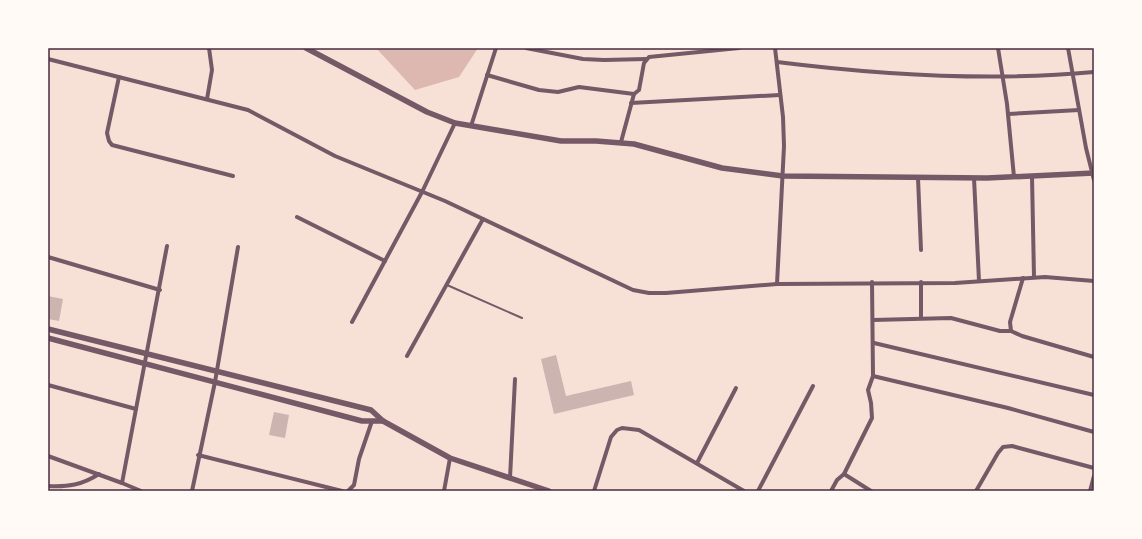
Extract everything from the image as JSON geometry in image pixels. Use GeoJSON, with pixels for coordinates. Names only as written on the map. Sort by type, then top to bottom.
{"type":"FeatureCollection","features":[{"type":"Feature","properties":{"kind":"street"},"geometry":{"type":"LineString","coordinates":[[207,99],[212,70],[209,48]]}},
{"type":"Feature","properties":{"kind":"street"},"geometry":{"type":"LineString","coordinates":[[306,48],[421,109],[455,123],[561,141],[621,142],[650,148],[722,168],[783,176],[918,178],[1014,177],[1093,173]]}},
{"type":"Feature","properties":{"kind":"street"},"geometry":{"type":"LineString","coordinates":[[471,126],[496,48]]}},
{"type":"Feature","properties":{"kind":"street"},"geometry":{"type":"LineString","coordinates":[[526,48],[583,59],[604,60],[646,59],[654,56],[739,48]]}},
{"type":"Feature","properties":{"kind":"street"},"geometry":{"type":"LineString","coordinates":[[775,48],[784,146],[778,284]]}},
{"type":"Feature","properties":{"kind":"street"},"geometry":{"type":"LineString","coordinates":[[998,48],[1008,114],[1014,177]]}},
{"type":"Feature","properties":{"kind":"street"},"geometry":{"type":"LineString","coordinates":[[1068,48],[1094,180]]}},
{"type":"Feature","properties":{"kind":"street"},"geometry":{"type":"LineString","coordinates":[[48,59],[248,110],[308,143],[483,219],[633,290],[648,293],[666,293],[778,284],[979,281],[1062,277],[1094,281]]}},
{"type":"Feature","properties":{"kind":"street"},"geometry":{"type":"LineString","coordinates":[[621,142],[634,94],[640,87],[646,59]]}},
{"type":"Feature","properties":{"kind":"street"},"geometry":{"type":"LineString","coordinates":[[777,62],[835,69],[916,75],[1002,76],[1094,72]]}},
{"type":"Feature","properties":{"kind":"street"},"geometry":{"type":"LineString","coordinates":[[487,75],[539,90],[562,91],[578,87],[634,94]]}},
{"type":"Feature","properties":{"kind":"street"},"geometry":{"type":"LineString","coordinates":[[119,77],[106,133],[112,145],[233,176]]}},
{"type":"Feature","properties":{"kind":"street"},"geometry":{"type":"LineString","coordinates":[[631,103],[780,95]]}},
{"type":"Feature","properties":{"kind":"street"},"geometry":{"type":"LineString","coordinates":[[1008,114],[1079,110]]}},
{"type":"Feature","properties":{"kind":"street"},"geometry":{"type":"LineString","coordinates":[[352,322],[422,192],[455,123]]}},
{"type":"Feature","properties":{"kind":"street"},"geometry":{"type":"LineString","coordinates":[[1032,176],[1034,278]]}},
{"type":"Feature","properties":{"kind":"street"},"geometry":{"type":"LineString","coordinates":[[918,178],[921,250]]}},
{"type":"Feature","properties":{"kind":"street"},"geometry":{"type":"LineString","coordinates":[[974,178],[979,281]]}},
{"type":"Feature","properties":{"kind":"street"},"geometry":{"type":"LineString","coordinates":[[297,217],[385,260]]}},
{"type":"Feature","properties":{"kind":"street"},"geometry":{"type":"LineString","coordinates":[[407,356],[483,219]]}},
{"type":"Feature","properties":{"kind":"street"},"geometry":{"type":"LineString","coordinates":[[122,483],[148,354],[167,246]]}},
{"type":"Feature","properties":{"kind":"street"},"geometry":{"type":"LineString","coordinates":[[192,491],[198,455],[217,372],[238,247]]}},
{"type":"Feature","properties":{"kind":"street"},"geometry":{"type":"LineString","coordinates":[[48,257],[160,290]]}},
{"type":"Feature","properties":{"kind":"street"},"geometry":{"type":"LineString","coordinates":[[1011,331],[1010,322],[1023,278]]}},
{"type":"Feature","properties":{"kind":"street"},"geometry":{"type":"LineString","coordinates":[[831,491],[836,480],[844,474],[872,418],[868,390],[873,376],[874,343],[872,282]]}},
{"type":"Feature","properties":{"kind":"street"},"geometry":{"type":"LineString","coordinates":[[921,282],[921,318]]}},
{"type":"Feature","properties":{"kind":"street"},"geometry":{"type":"LineString","coordinates":[[873,320],[951,318],[1000,331],[1011,331],[1022,336],[1094,357]]}},
{"type":"Feature","properties":{"kind":"street"},"geometry":{"type":"LineString","coordinates":[[48,329],[371,410],[383,421],[450,458],[510,478],[529,488],[549,491]]}},
{"type":"Feature","properties":{"kind":"street"},"geometry":{"type":"LineString","coordinates":[[48,338],[362,421],[383,421]]}},
{"type":"Feature","properties":{"kind":"street"},"geometry":{"type":"LineString","coordinates":[[874,343],[1094,395]]}},
{"type":"Feature","properties":{"kind":"street"},"geometry":{"type":"LineString","coordinates":[[873,376],[1008,408],[1094,432]]}},
{"type":"Feature","properties":{"kind":"street"},"geometry":{"type":"LineString","coordinates":[[510,478],[515,379]]}},
{"type":"Feature","properties":{"kind":"street"},"geometry":{"type":"LineString","coordinates":[[48,386],[136,409]]}},
{"type":"Feature","properties":{"kind":"street"},"geometry":{"type":"LineString","coordinates":[[758,491],[813,386]]}},
{"type":"Feature","properties":{"kind":"street"},"geometry":{"type":"LineString","coordinates":[[697,463],[736,388]]}},
{"type":"Feature","properties":{"kind":"street"},"geometry":{"type":"LineString","coordinates":[[348,491],[354,485],[359,459],[372,421]]}},
{"type":"Feature","properties":{"kind":"street"},"geometry":{"type":"LineString","coordinates":[[594,491],[612,436],[617,430],[622,428],[630,428],[648,433],[744,491]]}},
{"type":"Feature","properties":{"kind":"street"},"geometry":{"type":"LineString","coordinates":[[976,491],[998,452],[1003,447],[1012,446],[1094,468]]}},
{"type":"Feature","properties":{"kind":"street"},"geometry":{"type":"LineString","coordinates":[[198,455],[342,491]]}},
{"type":"Feature","properties":{"kind":"street"},"geometry":{"type":"LineString","coordinates":[[48,456],[122,483],[132,489],[141,491]]}},
{"type":"Feature","properties":{"kind":"street"},"geometry":{"type":"LineString","coordinates":[[444,491],[450,458]]}},
{"type":"Feature","properties":{"kind":"street"},"geometry":{"type":"LineString","coordinates":[[48,486],[74,486],[84,483],[99,474]]}},
{"type":"Feature","properties":{"kind":"street"},"geometry":{"type":"LineString","coordinates":[[844,474],[871,491]]}},
{"type":"Feature","properties":{"kind":"street"},"geometry":{"type":"LineString","coordinates":[[1090,491],[1094,476]]}},
{"type":"Feature","properties":{"kind":"lane"},"geometry":{"type":"LineString","coordinates":[[447,285],[522,318]]}},
{"type":"Feature","properties":{"kind":"shaded area"},"geometry":{"type":"Polygon","coordinates":[[[376,48],[478,48],[459,77],[415,90],[376,48]]]}},
{"type":"Feature","properties":{"kind":"building"},"geometry":{"type":"Polygon","coordinates":[[[48,296],[63,299],[59,321],[48,319],[48,296]]]}},
{"type":"Feature","properties":{"kind":"building"},"geometry":{"type":"Polygon","coordinates":[[[556,355],[566,396],[631,381],[634,395],[554,414],[541,359],[556,355]]]}},
{"type":"Feature","properties":{"kind":"building"},"geometry":{"type":"Polygon","coordinates":[[[274,412],[289,415],[285,438],[269,435],[274,412]]]}}]}
